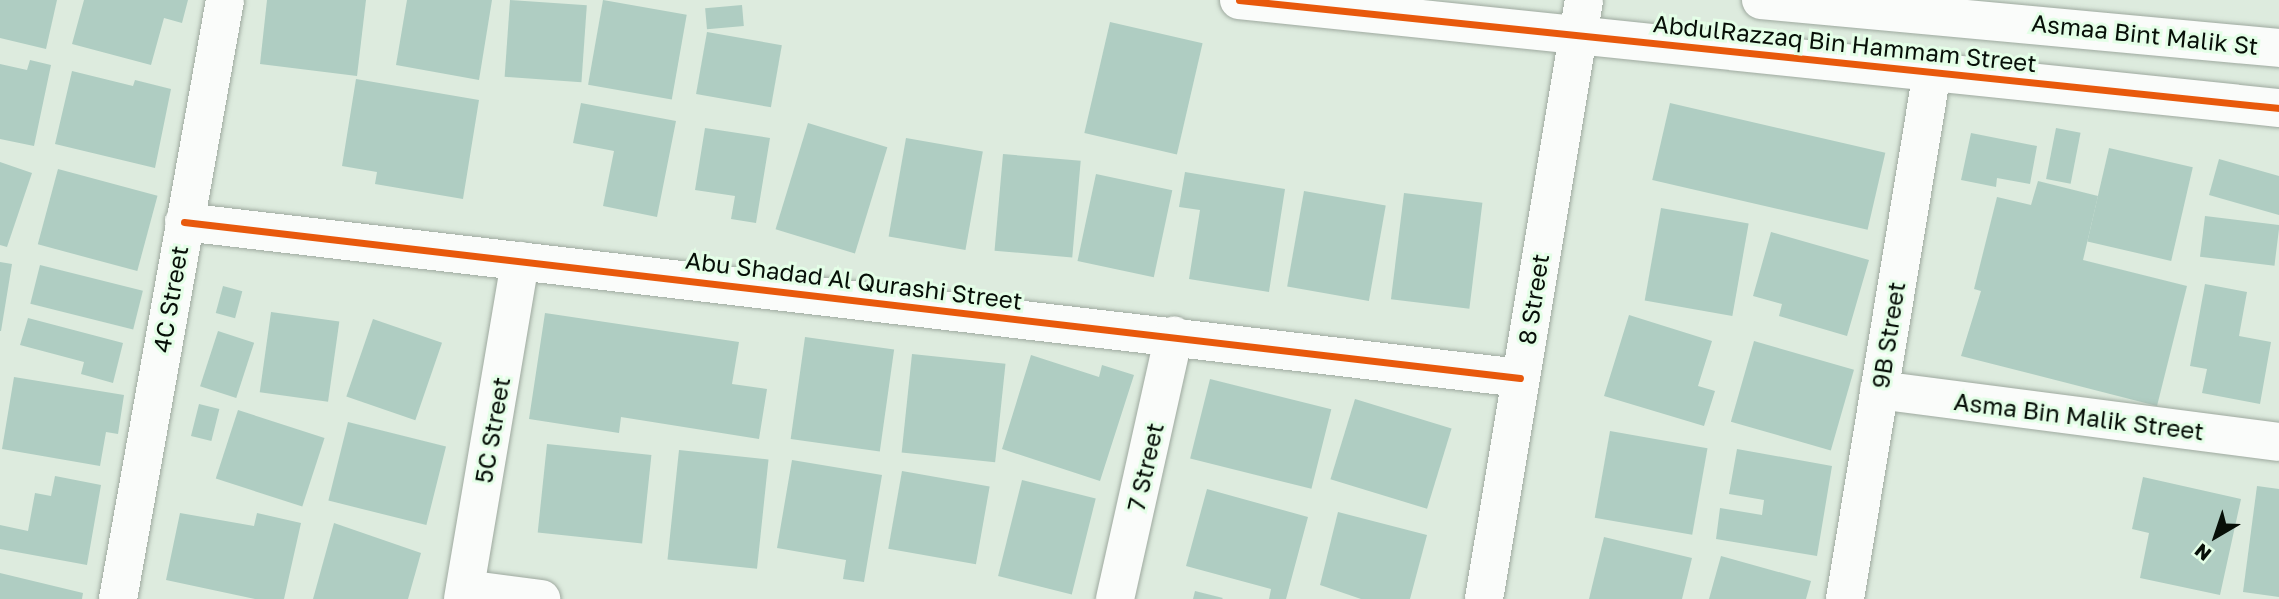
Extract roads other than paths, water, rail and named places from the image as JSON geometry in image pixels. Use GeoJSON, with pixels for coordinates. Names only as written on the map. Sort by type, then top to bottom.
{"type":"FeatureCollection","features":[{"type":"Feature","properties":{"kind":"street","name":"4C Street"},"geometry":{"type":"LineString","coordinates":[[118,599],[225,0]]}},
{"type":"Feature","properties":{"kind":"street","name":"AbdulRazzaq Bin Hammam Street"},"geometry":{"type":"LineString","coordinates":[[1239,0],[1580,17],[1932,72],[2279,108]]}},
{"type":"Feature","properties":{"kind":"street","name":"Asmaa Bint Malik St"},"geometry":{"type":"LineString","coordinates":[[1761,0],[2279,48]]}},
{"type":"Feature","properties":{"kind":"street","name":"8 Street"},"geometry":{"type":"LineString","coordinates":[[1484,599],[1580,17]]}},
{"type":"Feature","properties":{"kind":"street","name":"9B Street"},"geometry":{"type":"LineString","coordinates":[[1845,599],[1932,72]]}},
{"type":"Feature","properties":{"kind":"street","name":"Abu Shadad Al Qurashi Street"},"geometry":{"type":"LineString","coordinates":[[184,222],[1174,336],[1520,379]]}},
{"type":"Feature","properties":{"kind":"street","name":"5C Street"},"geometry":{"type":"LineString","coordinates":[[464,594],[520,261]]}},
{"type":"Feature","properties":{"kind":"street","name":"7 Street"},"geometry":{"type":"LineString","coordinates":[[1115,599],[1174,336]]}},
{"type":"Feature","properties":{"kind":"street","name":"Asma Bin Malik Street"},"geometry":{"type":"LineString","coordinates":[[1879,390],[2279,442]]}},
{"type":"Feature","properties":{"kind":"street"},"geometry":{"type":"LineString","coordinates":[[464,594],[541,599]]}}]}
